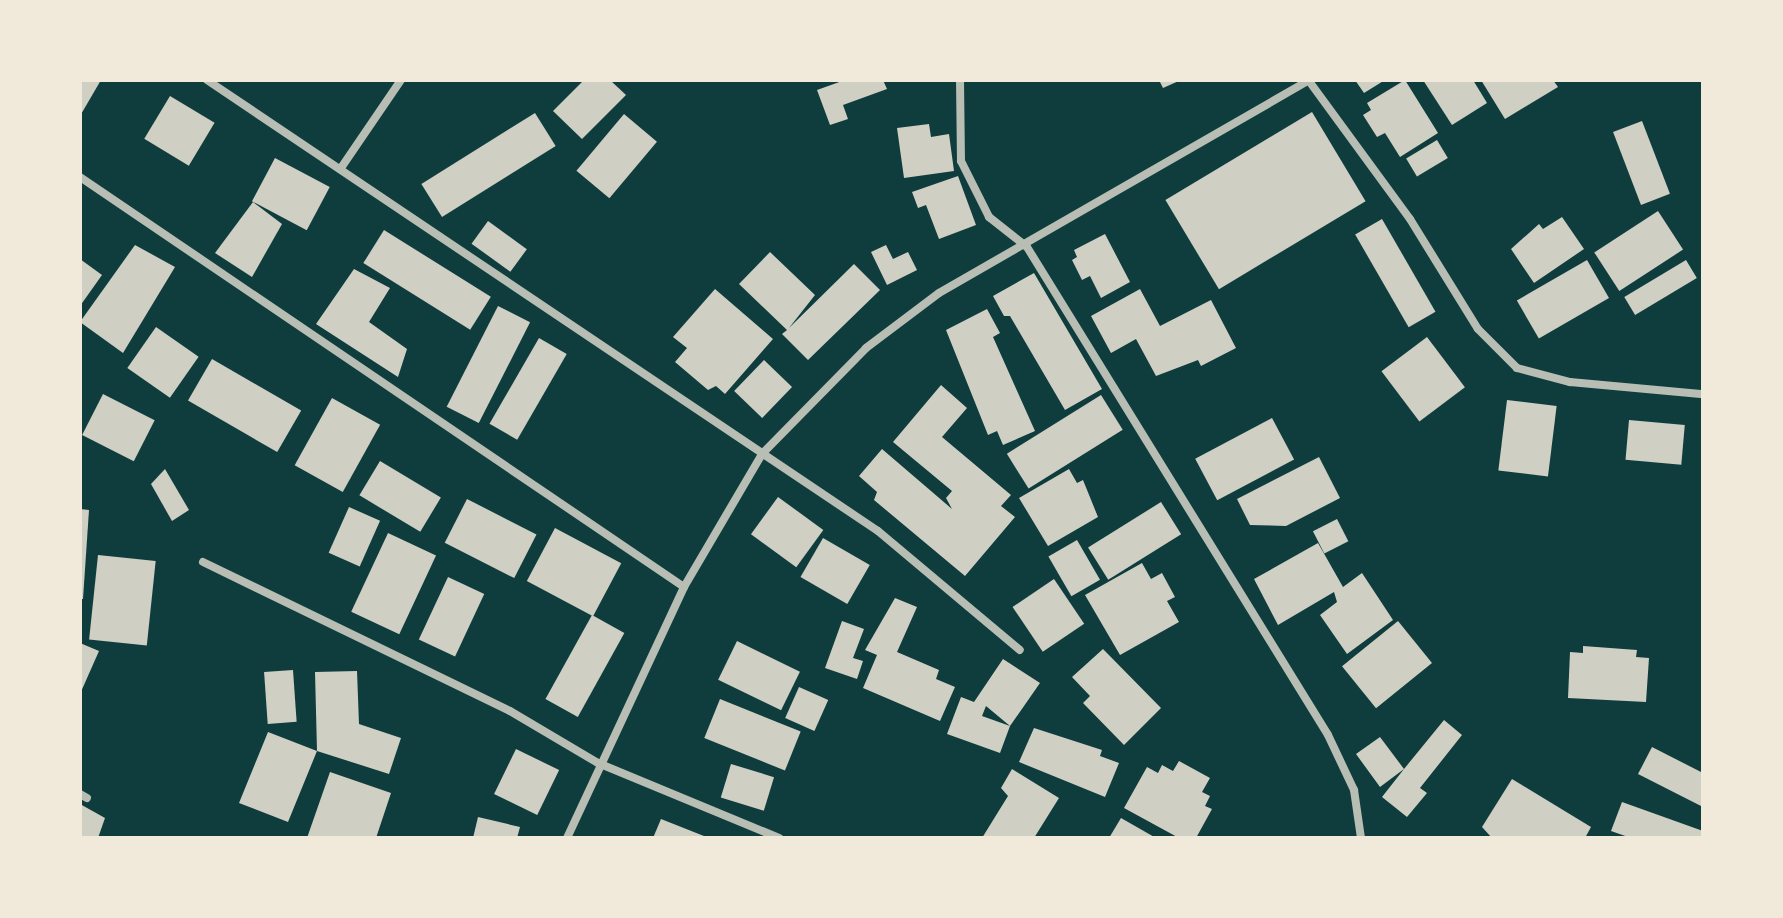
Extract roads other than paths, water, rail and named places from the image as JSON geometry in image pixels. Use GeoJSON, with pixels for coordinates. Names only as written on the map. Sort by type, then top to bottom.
{"type":"FeatureCollection","features":[{"type":"Feature","properties":{"kind":"street"},"geometry":{"type":"LineString","coordinates":[[207,80],[878,531],[1020,650]]}},
{"type":"Feature","properties":{"kind":"street"},"geometry":{"type":"LineString","coordinates":[[341,168],[401,80]]}},
{"type":"Feature","properties":{"kind":"street"},"geometry":{"type":"LineString","coordinates":[[960,80],[961,161],[989,217],[1027,247],[1328,735],[1354,790],[1361,838]]}},
{"type":"Feature","properties":{"kind":"street"},"geometry":{"type":"LineString","coordinates":[[567,838],[598,763],[684,587],[762,454],[866,348],[939,293],[1027,247],[1309,80],[1410,219],[1478,329],[1517,368],[1570,382],[1703,394]]}},
{"type":"Feature","properties":{"kind":"street"},"geometry":{"type":"LineString","coordinates":[[80,177],[684,587]]}},
{"type":"Feature","properties":{"kind":"street"},"geometry":{"type":"LineString","coordinates":[[203,562],[510,711],[598,763],[779,838]]}}]}
